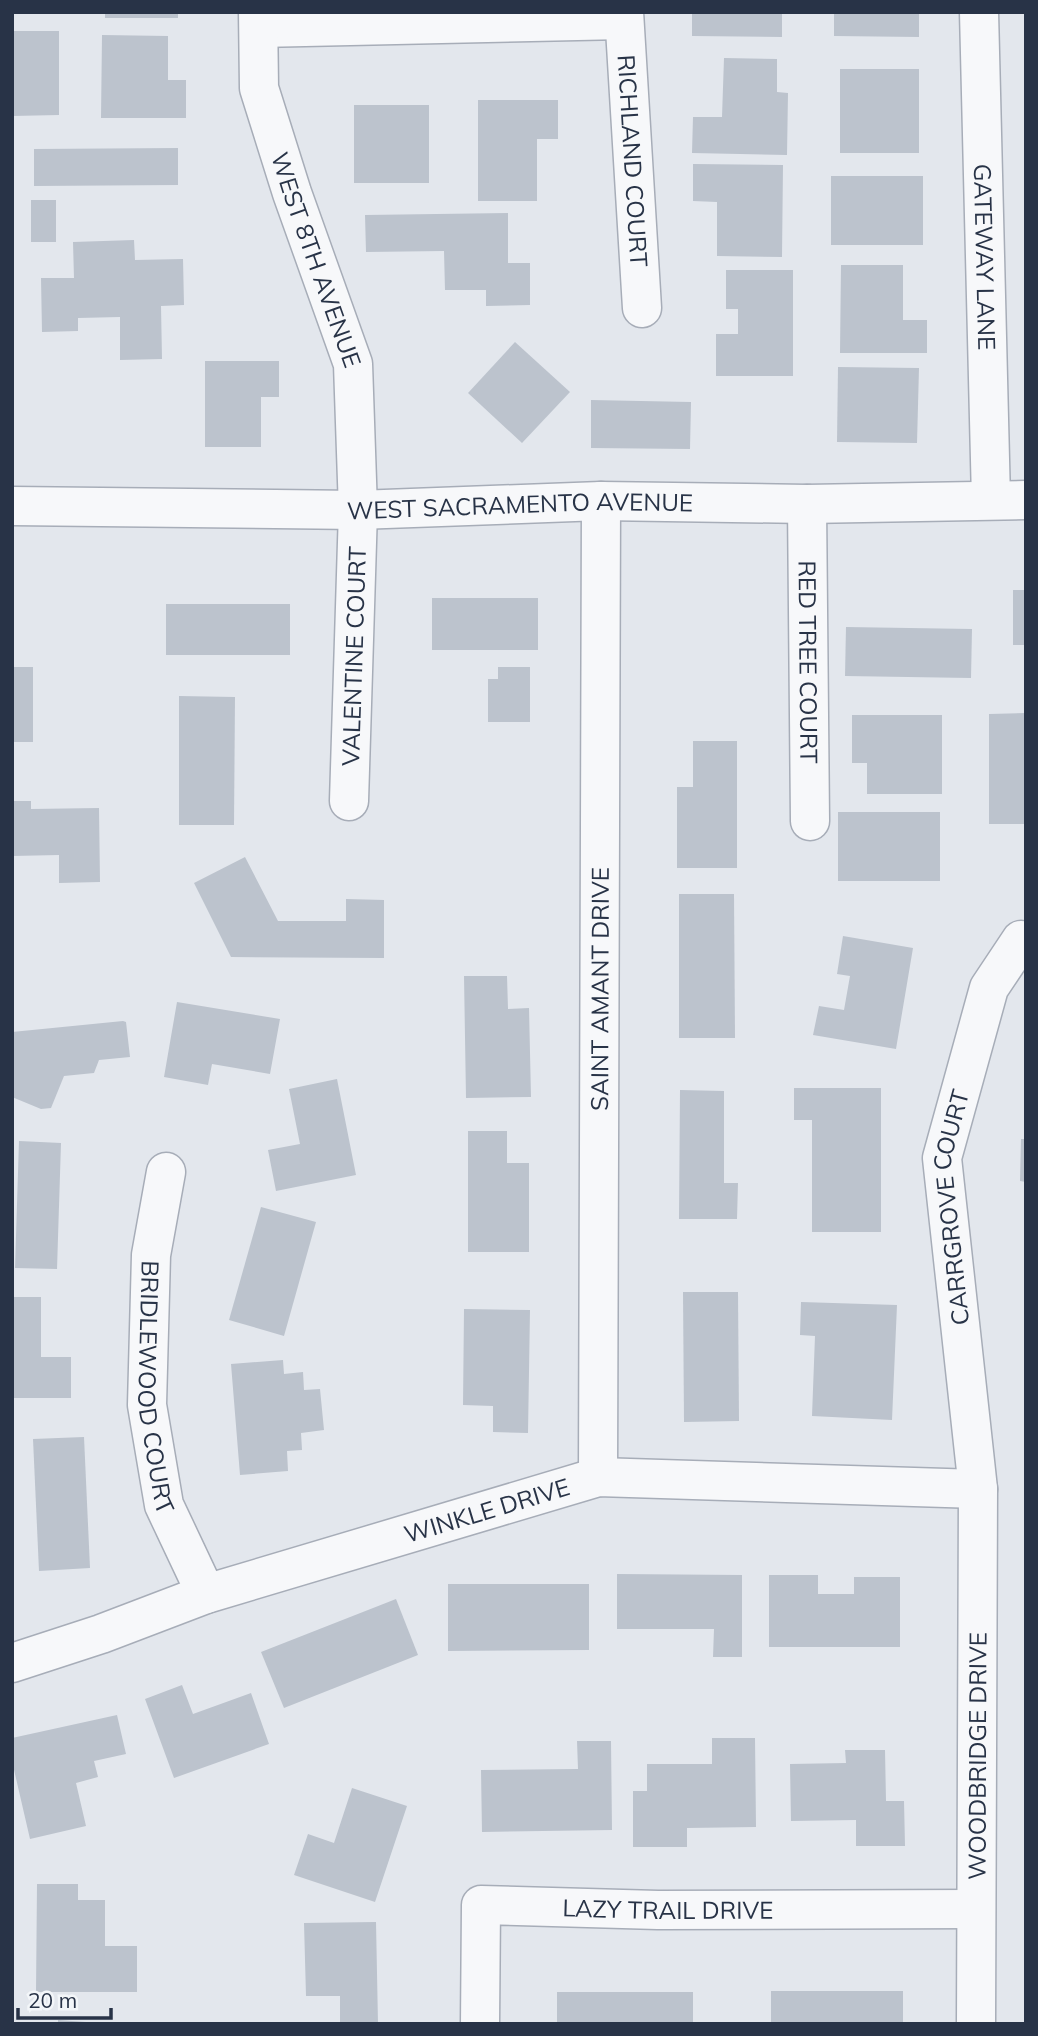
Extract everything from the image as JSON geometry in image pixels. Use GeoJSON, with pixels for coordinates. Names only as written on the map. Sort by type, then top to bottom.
{"type":"FeatureCollection","features":[{"type":"Feature","properties":{"kind":"street","name":"GATEWAY LANE"},"geometry":{"type":"LineString","coordinates":[[979,12],[1009,500]]}},
{"type":"Feature","properties":{"kind":"street"},"geometry":{"type":"LineString","coordinates":[[259,20],[624,16]]}},
{"type":"Feature","properties":{"kind":"street","name":"RICHLAND COURT"},"geometry":{"type":"LineString","coordinates":[[624,16],[642,308]]}},
{"type":"Feature","properties":{"kind":"street","name":"WEST 8TH AVENUE"},"geometry":{"type":"LineString","coordinates":[[259,20],[259,88],[292,193],[353,364],[358,510]]}},
{"type":"Feature","properties":{"kind":"street","name":"WEST SACRAMENTO AVENUE"},"geometry":{"type":"LineString","coordinates":[[12,506],[358,510],[601,501],[807,503],[1009,500]]}},
{"type":"Feature","properties":{"kind":"street","name":"SAINT AMANT DRIVE"},"geometry":{"type":"LineString","coordinates":[[598,1476],[601,501]]}},
{"type":"Feature","properties":{"kind":"street","name":"RED TREE COURT"},"geometry":{"type":"LineString","coordinates":[[807,503],[810,821]]}},
{"type":"Feature","properties":{"kind":"street","name":"VALENTINE COURT"},"geometry":{"type":"LineString","coordinates":[[349,801],[358,510]]}},
{"type":"Feature","properties":{"kind":"street","name":"CARRGROVE COURT"},"geometry":{"type":"LineString","coordinates":[[978,1489],[942,1158],[989,988],[1021,940]]}},
{"type":"Feature","properties":{"kind":"street","name":"BRIDLEWOOD COURT"},"geometry":{"type":"LineString","coordinates":[[166,1171],[151,1255],[147,1405],[164,1504],[206,1594]]}},
{"type":"Feature","properties":{"kind":"street","name":"WINKLE DRIVE"},"geometry":{"type":"LineString","coordinates":[[12,1663],[101,1634],[206,1594],[598,1476],[978,1489]]}},
{"type":"Feature","properties":{"kind":"street","name":"WOODBRIDGE DRIVE"},"geometry":{"type":"LineString","coordinates":[[975,2024],[978,1489]]}},
{"type":"Feature","properties":{"kind":"street","name":"LAZY TRAIL DRIVE"},"geometry":{"type":"LineString","coordinates":[[480,2024],[481,1905],[658,1910],[975,1909]]}},
{"type":"Feature","properties":{"kind":"building"},"geometry":{"type":"Polygon","coordinates":[[[105,12],[178,12],[178,18],[105,18],[105,12]]]}},
{"type":"Feature","properties":{"kind":"building"},"geometry":{"type":"Polygon","coordinates":[[[692,12],[782,12],[782,37],[692,36],[692,12]]]}},
{"type":"Feature","properties":{"kind":"building"},"geometry":{"type":"Polygon","coordinates":[[[834,12],[919,12],[919,37],[834,36],[834,12]]]}},
{"type":"Feature","properties":{"kind":"building"},"geometry":{"type":"Polygon","coordinates":[[[12,31],[59,31],[59,115],[12,116],[12,31]]]}},
{"type":"Feature","properties":{"kind":"building"},"geometry":{"type":"Polygon","coordinates":[[[102,35],[168,36],[168,80],[186,80],[186,118],[101,118],[102,35]]]}},
{"type":"Feature","properties":{"kind":"building"},"geometry":{"type":"Polygon","coordinates":[[[724,58],[777,59],[777,92],[788,93],[787,155],[692,153],[693,117],[722,117],[724,58]]]}},
{"type":"Feature","properties":{"kind":"building"},"geometry":{"type":"Polygon","coordinates":[[[840,69],[919,69],[919,153],[840,153],[840,69]]]}},
{"type":"Feature","properties":{"kind":"building"},"geometry":{"type":"Polygon","coordinates":[[[478,100],[558,100],[558,139],[537,139],[537,201],[478,201],[478,100]]]}},
{"type":"Feature","properties":{"kind":"building"},"geometry":{"type":"Polygon","coordinates":[[[354,105],[429,105],[429,183],[354,183],[354,105]]]}},
{"type":"Feature","properties":{"kind":"building"},"geometry":{"type":"Polygon","coordinates":[[[178,148],[178,185],[34,186],[34,149],[178,148]]]}},
{"type":"Feature","properties":{"kind":"building"},"geometry":{"type":"Polygon","coordinates":[[[693,164],[783,165],[782,257],[717,256],[717,202],[693,201],[693,164]]]}},
{"type":"Feature","properties":{"kind":"building"},"geometry":{"type":"Polygon","coordinates":[[[831,176],[923,176],[923,245],[831,245],[831,176]]]}},
{"type":"Feature","properties":{"kind":"building"},"geometry":{"type":"Polygon","coordinates":[[[31,200],[56,200],[56,242],[31,242],[31,200]]]}},
{"type":"Feature","properties":{"kind":"building"},"geometry":{"type":"Polygon","coordinates":[[[508,213],[508,263],[530,263],[530,305],[486,306],[486,290],[445,290],[444,251],[366,252],[365,215],[508,213]]]}},
{"type":"Feature","properties":{"kind":"building"},"geometry":{"type":"Polygon","coordinates":[[[134,240],[135,260],[183,259],[184,305],[161,306],[162,359],[120,360],[120,317],[78,318],[78,331],[42,332],[41,278],[74,278],[73,242],[134,240]]]}},
{"type":"Feature","properties":{"kind":"building"},"geometry":{"type":"Polygon","coordinates":[[[841,265],[903,265],[903,320],[927,320],[927,353],[840,353],[841,265]]]}},
{"type":"Feature","properties":{"kind":"building"},"geometry":{"type":"Polygon","coordinates":[[[726,270],[793,270],[793,376],[716,376],[716,334],[738,334],[738,309],[726,309],[726,270]]]}},
{"type":"Feature","properties":{"kind":"building"},"geometry":{"type":"Polygon","coordinates":[[[515,342],[570,392],[522,443],[468,393],[515,342]]]}},
{"type":"Feature","properties":{"kind":"building"},"geometry":{"type":"Polygon","coordinates":[[[205,361],[279,361],[279,397],[261,397],[261,447],[205,447],[205,361]]]}},
{"type":"Feature","properties":{"kind":"building"},"geometry":{"type":"Polygon","coordinates":[[[838,367],[919,368],[917,443],[837,442],[838,367]]]}},
{"type":"Feature","properties":{"kind":"building"},"geometry":{"type":"Polygon","coordinates":[[[591,400],[691,402],[690,449],[591,448],[591,400]]]}},
{"type":"Feature","properties":{"kind":"building"},"geometry":{"type":"Polygon","coordinates":[[[1013,590],[1026,590],[1026,645],[1013,645],[1013,590]]]}},
{"type":"Feature","properties":{"kind":"building"},"geometry":{"type":"Polygon","coordinates":[[[432,598],[538,598],[538,650],[432,650],[432,598]]]}},
{"type":"Feature","properties":{"kind":"building"},"geometry":{"type":"Polygon","coordinates":[[[166,604],[290,604],[290,655],[166,655],[166,604]]]}},
{"type":"Feature","properties":{"kind":"building"},"geometry":{"type":"Polygon","coordinates":[[[846,627],[972,629],[971,678],[845,676],[846,627]]]}},
{"type":"Feature","properties":{"kind":"building"},"geometry":{"type":"Polygon","coordinates":[[[12,667],[33,667],[33,742],[12,742],[12,667]]]}},
{"type":"Feature","properties":{"kind":"building"},"geometry":{"type":"Polygon","coordinates":[[[498,667],[530,667],[530,722],[488,722],[488,679],[498,679],[498,667]]]}},
{"type":"Feature","properties":{"kind":"building"},"geometry":{"type":"Polygon","coordinates":[[[179,696],[235,697],[234,825],[179,825],[179,696]]]}},
{"type":"Feature","properties":{"kind":"building"},"geometry":{"type":"Polygon","coordinates":[[[1026,713],[1026,824],[989,824],[989,714],[1026,713]]]}},
{"type":"Feature","properties":{"kind":"building"},"geometry":{"type":"Polygon","coordinates":[[[852,715],[942,715],[942,794],[867,794],[867,763],[852,763],[852,715]]]}},
{"type":"Feature","properties":{"kind":"building"},"geometry":{"type":"Polygon","coordinates":[[[693,741],[737,741],[737,868],[677,868],[677,787],[693,787],[693,741]]]}},
{"type":"Feature","properties":{"kind":"building"},"geometry":{"type":"Polygon","coordinates":[[[12,801],[31,801],[31,809],[99,808],[100,882],[59,883],[59,855],[12,856],[12,801]]]}},
{"type":"Feature","properties":{"kind":"building"},"geometry":{"type":"Polygon","coordinates":[[[838,812],[940,812],[940,881],[838,881],[838,812]]]}},
{"type":"Feature","properties":{"kind":"building"},"geometry":{"type":"Polygon","coordinates":[[[245,857],[278,921],[346,921],[346,899],[384,900],[384,958],[231,957],[194,883],[245,857]]]}},
{"type":"Feature","properties":{"kind":"building"},"geometry":{"type":"Polygon","coordinates":[[[679,894],[734,894],[735,1038],[679,1038],[679,894]]]}},
{"type":"Feature","properties":{"kind":"building"},"geometry":{"type":"Polygon","coordinates":[[[843,936],[913,948],[896,1049],[813,1035],[819,1006],[844,1010],[850,976],[837,974],[843,936]]]}},
{"type":"Feature","properties":{"kind":"building"},"geometry":{"type":"Polygon","coordinates":[[[464,976],[507,976],[508,1009],[529,1008],[531,1097],[466,1098],[464,976]]]}},
{"type":"Feature","properties":{"kind":"building"},"geometry":{"type":"Polygon","coordinates":[[[177,1002],[280,1019],[270,1074],[212,1064],[208,1085],[164,1077],[177,1002]]]}},
{"type":"Feature","properties":{"kind":"building"},"geometry":{"type":"Polygon","coordinates":[[[126,1022],[130,1057],[99,1060],[94,1073],[64,1076],[51,1108],[41,1109],[12,1097],[12,1032],[126,1022]]]}},
{"type":"Feature","properties":{"kind":"building"},"geometry":{"type":"Polygon","coordinates":[[[337,1079],[356,1175],[276,1191],[268,1150],[300,1144],[289,1089],[337,1079]]]}},
{"type":"Feature","properties":{"kind":"building"},"geometry":{"type":"Polygon","coordinates":[[[794,1088],[881,1088],[881,1232],[812,1232],[812,1120],[794,1120],[794,1088]]]}},
{"type":"Feature","properties":{"kind":"building"},"geometry":{"type":"Polygon","coordinates":[[[680,1090],[724,1091],[724,1183],[738,1183],[737,1219],[679,1219],[680,1090]]]}},
{"type":"Feature","properties":{"kind":"building"},"geometry":{"type":"Polygon","coordinates":[[[468,1131],[507,1131],[507,1163],[529,1163],[529,1252],[468,1252],[468,1131]]]}},
{"type":"Feature","properties":{"kind":"building"},"geometry":{"type":"Polygon","coordinates":[[[1021,1139],[1026,1139],[1026,1182],[1020,1181],[1021,1139]]]}},
{"type":"Feature","properties":{"kind":"building"},"geometry":{"type":"Polygon","coordinates":[[[19,1141],[61,1143],[57,1269],[15,1268],[19,1141]]]}},
{"type":"Feature","properties":{"kind":"building"},"geometry":{"type":"Polygon","coordinates":[[[261,1207],[316,1222],[284,1336],[229,1320],[261,1207]]]}},
{"type":"Feature","properties":{"kind":"building"},"geometry":{"type":"Polygon","coordinates":[[[683,1292],[738,1292],[739,1421],[684,1422],[683,1292]]]}},
{"type":"Feature","properties":{"kind":"building"},"geometry":{"type":"Polygon","coordinates":[[[12,1297],[41,1297],[41,1357],[71,1357],[71,1398],[12,1398],[12,1297]]]}},
{"type":"Feature","properties":{"kind":"building"},"geometry":{"type":"Polygon","coordinates":[[[801,1302],[897,1305],[892,1420],[812,1416],[815,1336],[800,1335],[801,1302]]]}},
{"type":"Feature","properties":{"kind":"building"},"geometry":{"type":"Polygon","coordinates":[[[464,1309],[530,1310],[528,1433],[493,1432],[493,1406],[463,1405],[464,1309]]]}},
{"type":"Feature","properties":{"kind":"building"},"geometry":{"type":"Polygon","coordinates":[[[283,1360],[284,1374],[303,1372],[304,1390],[320,1389],[324,1430],[301,1433],[302,1450],[287,1451],[288,1471],[240,1475],[231,1364],[283,1360]]]}},
{"type":"Feature","properties":{"kind":"building"},"geometry":{"type":"Polygon","coordinates":[[[84,1437],[90,1568],[39,1571],[33,1439],[84,1437]]]}},
{"type":"Feature","properties":{"kind":"building"},"geometry":{"type":"Polygon","coordinates":[[[617,1574],[742,1575],[742,1657],[713,1657],[714,1629],[617,1629],[617,1574]]]}},
{"type":"Feature","properties":{"kind":"building"},"geometry":{"type":"Polygon","coordinates":[[[769,1575],[818,1575],[818,1594],[854,1594],[854,1577],[900,1577],[900,1647],[769,1647],[769,1575]]]}},
{"type":"Feature","properties":{"kind":"building"},"geometry":{"type":"Polygon","coordinates":[[[448,1584],[589,1584],[589,1650],[448,1651],[448,1584]]]}},
{"type":"Feature","properties":{"kind":"building"},"geometry":{"type":"Polygon","coordinates":[[[396,1599],[418,1655],[284,1708],[261,1652],[396,1599]]]}},
{"type":"Feature","properties":{"kind":"building"},"geometry":{"type":"Polygon","coordinates":[[[182,1685],[193,1714],[251,1693],[269,1744],[174,1778],[145,1699],[182,1685]]]}},
{"type":"Feature","properties":{"kind":"building"},"geometry":{"type":"Polygon","coordinates":[[[117,1715],[126,1754],[94,1761],[98,1777],[76,1783],[86,1826],[30,1839],[12,1761],[12,1738],[117,1715]]]}},
{"type":"Feature","properties":{"kind":"building"},"geometry":{"type":"Polygon","coordinates":[[[712,1738],[755,1738],[756,1827],[687,1828],[687,1847],[633,1847],[633,1791],[647,1791],[647,1764],[712,1764],[712,1738]]]}},
{"type":"Feature","properties":{"kind":"building"},"geometry":{"type":"Polygon","coordinates":[[[577,1741],[611,1741],[612,1830],[482,1832],[481,1770],[578,1769],[577,1741]]]}},
{"type":"Feature","properties":{"kind":"building"},"geometry":{"type":"Polygon","coordinates":[[[845,1750],[885,1750],[886,1801],[904,1801],[905,1846],[856,1846],[856,1820],[791,1821],[790,1764],[846,1763],[845,1750]]]}},
{"type":"Feature","properties":{"kind":"building"},"geometry":{"type":"Polygon","coordinates":[[[352,1788],[407,1806],[375,1902],[294,1875],[308,1834],[334,1843],[352,1788]]]}},
{"type":"Feature","properties":{"kind":"building"},"geometry":{"type":"Polygon","coordinates":[[[37,1884],[78,1884],[78,1900],[105,1900],[105,1946],[137,1946],[137,1992],[36,1992],[37,1884]]]}},
{"type":"Feature","properties":{"kind":"building"},"geometry":{"type":"Polygon","coordinates":[[[376,1922],[378,2024],[340,2024],[340,1996],[306,1996],[304,1923],[376,1922]]]}},
{"type":"Feature","properties":{"kind":"building"},"geometry":{"type":"Polygon","coordinates":[[[771,1991],[903,1991],[903,2024],[771,2024],[771,1991]]]}},
{"type":"Feature","properties":{"kind":"building"},"geometry":{"type":"Polygon","coordinates":[[[557,1992],[693,1992],[693,2024],[557,2024],[557,1992]]]}},
{"type":"Feature","properties":{"kind":"building"},"geometry":{"type":"Polygon","coordinates":[[[58,2020],[86,2022],[86,2024],[58,2024],[58,2020]]]}}]}
